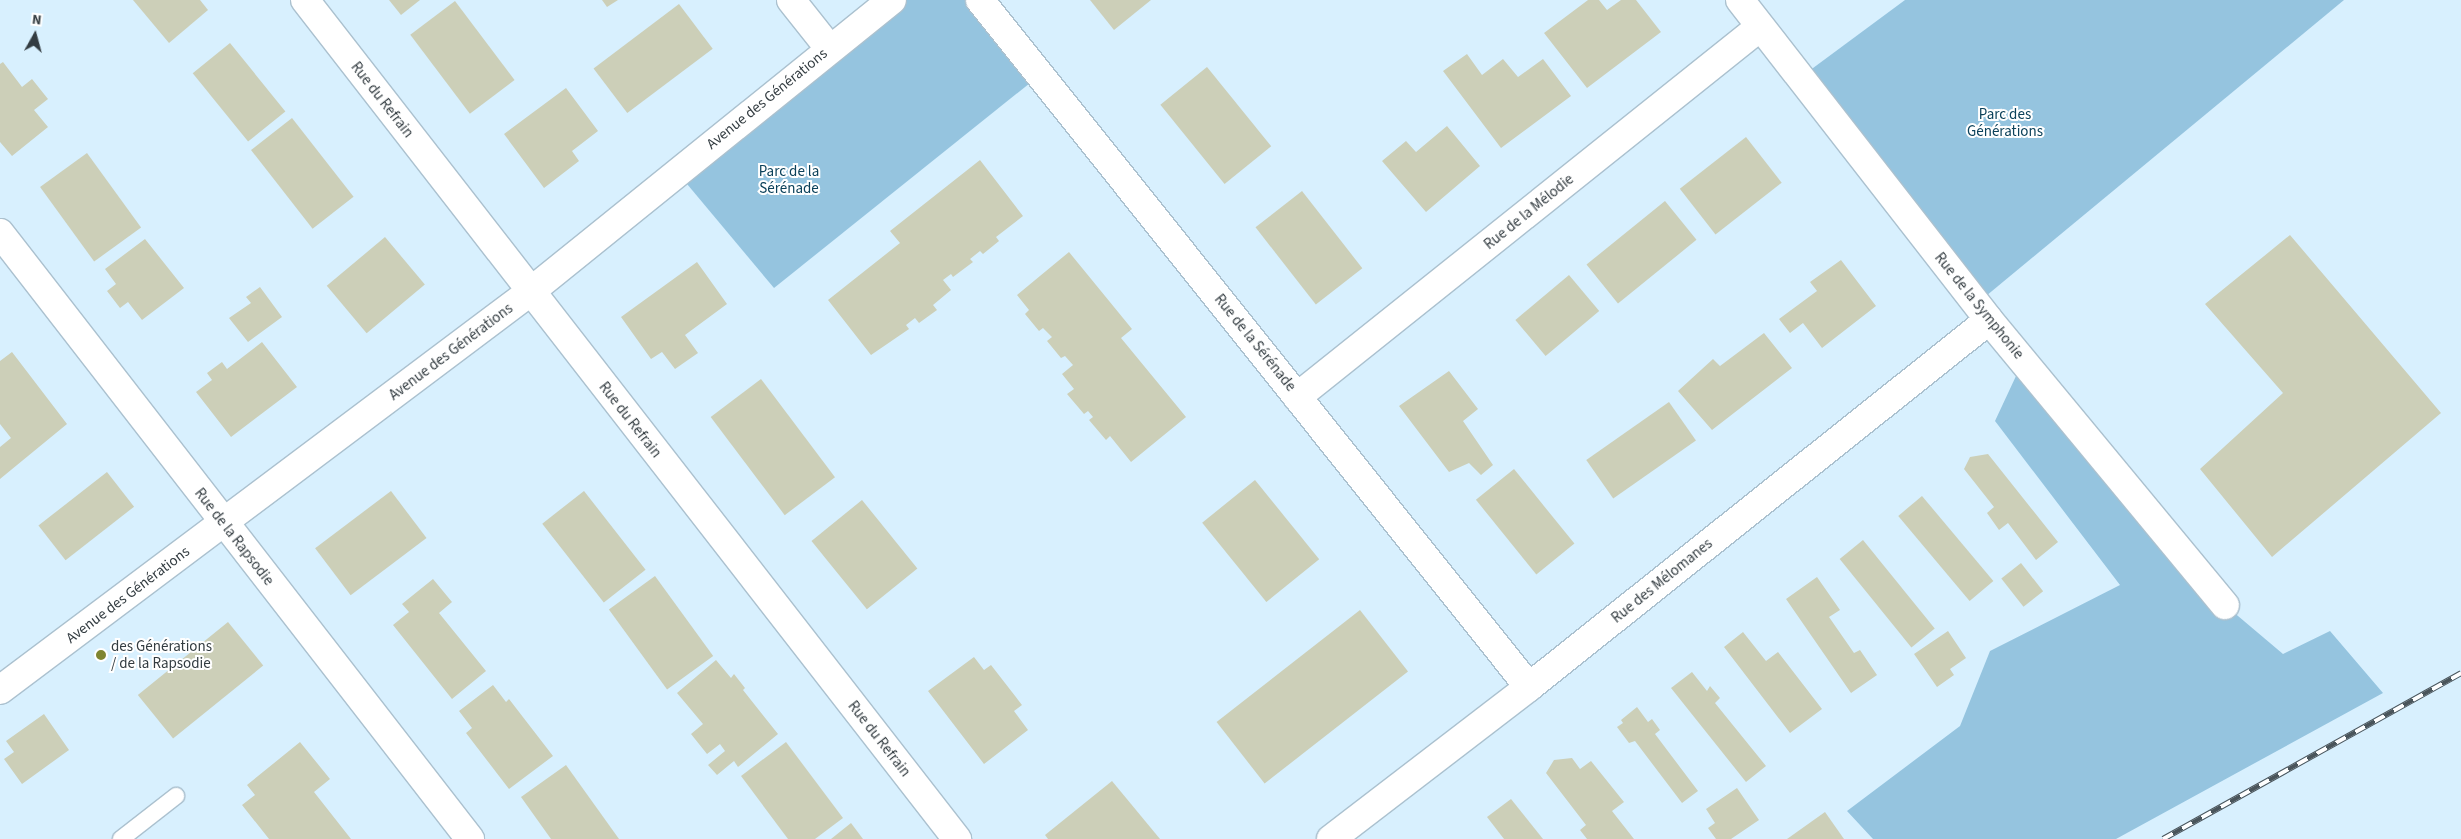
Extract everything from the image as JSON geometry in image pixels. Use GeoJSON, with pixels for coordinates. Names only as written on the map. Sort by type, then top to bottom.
{"type":"FeatureCollection","features":[{"type":"Feature","properties":{"kind":"street","name":"Rue du Refrain"},"geometry":{"type":"LineString","coordinates":[[305,0],[530,292],[957,839]]}},
{"type":"Feature","properties":{"kind":"street"},"geometry":{"type":"LineString","coordinates":[[791,0],[829,48]]}},
{"type":"Feature","properties":{"kind":"street","name":"Avenue des Générations"},"geometry":{"type":"LineString","coordinates":[[0,690],[224,524],[530,292],[829,48],[892,0]]}},
{"type":"Feature","properties":{"kind":"street","name":"Rue de la Sérénade"},"geometry":{"type":"LineString","coordinates":[[980,0],[1529,687]]}},
{"type":"Feature","properties":{"kind":"street","name":"Rue de la Symphonie"},"geometry":{"type":"LineString","coordinates":[[1740,0],[1989,320],[2225,605]]}},
{"type":"Feature","properties":{"kind":"street","name":"Rue de la Mélodie"},"geometry":{"type":"LineString","coordinates":[[1298,397],[1760,27]]}},
{"type":"Feature","properties":{"kind":"street","name":"Rue de la Rapsodie"},"geometry":{"type":"LineString","coordinates":[[0,233],[470,839]]}},
{"type":"Feature","properties":{"kind":"street","name":"Rue des Mélomanes"},"geometry":{"type":"LineString","coordinates":[[1331,839],[1529,687],[1989,320]]}},
{"type":"Feature","properties":{"kind":"lane"},"geometry":{"type":"LineString","coordinates":[[121,839],[176,796]]}},
{"type":"Feature","properties":{"kind":"green space","name":"Parc de la Sérénade"},"geometry":{"type":"Polygon","coordinates":[[[894,0],[980,0],[1040,75],[774,288],[677,172],[894,0]]]}},
{"type":"Feature","properties":{"kind":"green space","name":"Parc des Générations"},"geometry":{"type":"Polygon","coordinates":[[[1905,0],[2344,0],[1986,296],[1809,71],[1905,0]]]}},
{"type":"Feature","properties":{"kind":"green space"},"geometry":{"type":"Polygon","coordinates":[[[2023,361],[2225,605],[2283,654],[2330,631],[2383,693],[2116,839],[1873,839],[1847,811],[1960,726],[1990,651],[2120,585],[1995,421],[2023,361]]]}},
{"type":"Feature","properties":{"kind":"building"},"geometry":{"type":"Polygon","coordinates":[[[133,0],[200,0],[208,10],[169,43],[133,0]]]}},
{"type":"Feature","properties":{"kind":"building"},"geometry":{"type":"Polygon","coordinates":[[[389,0],[420,0],[401,15],[389,0]]]}},
{"type":"Feature","properties":{"kind":"building"},"geometry":{"type":"Polygon","coordinates":[[[602,0],[618,0],[607,7],[602,0]]]}},
{"type":"Feature","properties":{"kind":"building"},"geometry":{"type":"Polygon","coordinates":[[[1090,0],[1151,0],[1114,30],[1090,0]]]}},
{"type":"Feature","properties":{"kind":"building"},"geometry":{"type":"Polygon","coordinates":[[[1588,0],[1599,0],[1607,10],[1621,0],[1636,0],[1661,32],[1587,88],[1544,33],[1588,0]]]}},
{"type":"Feature","properties":{"kind":"building"},"geometry":{"type":"Polygon","coordinates":[[[455,1],[515,80],[470,114],[410,35],[455,1]]]}},
{"type":"Feature","properties":{"kind":"building"},"geometry":{"type":"Polygon","coordinates":[[[679,4],[713,49],[627,113],[594,68],[679,4]]]}},
{"type":"Feature","properties":{"kind":"building"},"geometry":{"type":"Polygon","coordinates":[[[230,43],[285,111],[248,142],[193,73],[230,43]]]}},
{"type":"Feature","properties":{"kind":"building"},"geometry":{"type":"Polygon","coordinates":[[[1467,54],[1482,75],[1503,59],[1518,77],[1543,59],[1571,96],[1501,148],[1443,71],[1467,54]]]}},
{"type":"Feature","properties":{"kind":"building"},"geometry":{"type":"Polygon","coordinates":[[[3,62],[22,87],[32,79],[48,99],[34,110],[48,127],[12,156],[0,142],[0,64],[3,62]]]}},
{"type":"Feature","properties":{"kind":"building"},"geometry":{"type":"Polygon","coordinates":[[[1207,67],[1271,146],[1225,184],[1160,105],[1207,67]]]}},
{"type":"Feature","properties":{"kind":"building"},"geometry":{"type":"Polygon","coordinates":[[[566,88],[598,131],[572,151],[579,161],[544,188],[504,134],[566,88]]]}},
{"type":"Feature","properties":{"kind":"building"},"geometry":{"type":"Polygon","coordinates":[[[292,118],[354,197],[313,229],[251,150],[292,118]]]}},
{"type":"Feature","properties":{"kind":"building"},"geometry":{"type":"Polygon","coordinates":[[[1447,126],[1480,166],[1426,212],[1382,161],[1406,141],[1416,152],[1447,126]]]}},
{"type":"Feature","properties":{"kind":"building"},"geometry":{"type":"Polygon","coordinates":[[[1746,137],[1782,183],[1716,234],[1680,189],[1746,137]]]}},
{"type":"Feature","properties":{"kind":"building"},"geometry":{"type":"Polygon","coordinates":[[[87,153],[141,227],[94,262],[40,187],[87,153]]]}},
{"type":"Feature","properties":{"kind":"building"},"geometry":{"type":"Polygon","coordinates":[[[980,160],[1023,216],[996,237],[999,241],[983,254],[980,251],[970,259],[973,262],[953,277],[951,274],[943,280],[951,290],[933,305],[937,310],[919,323],[915,318],[906,325],[909,329],[871,355],[828,300],[900,243],[890,231],[980,160]]]}},
{"type":"Feature","properties":{"kind":"building"},"geometry":{"type":"Polygon","coordinates":[[[1302,191],[1362,268],[1316,305],[1256,227],[1302,191]]]}},
{"type":"Feature","properties":{"kind":"building"},"geometry":{"type":"Polygon","coordinates":[[[1665,201],[1696,240],[1618,303],[1587,265],[1665,201]]]}},
{"type":"Feature","properties":{"kind":"building"},"geometry":{"type":"Polygon","coordinates":[[[2290,235],[2441,413],[2272,557],[2200,469],[2283,393],[2205,304],[2290,235]]]}},
{"type":"Feature","properties":{"kind":"building"},"geometry":{"type":"Polygon","coordinates":[[[385,237],[425,284],[367,333],[327,286],[385,237]]]}},
{"type":"Feature","properties":{"kind":"building"},"geometry":{"type":"Polygon","coordinates":[[[145,239],[184,288],[142,320],[128,302],[120,308],[107,291],[116,284],[105,269],[145,239]]]}},
{"type":"Feature","properties":{"kind":"building"},"geometry":{"type":"Polygon","coordinates":[[[1069,252],[1132,329],[1121,338],[1186,417],[1131,462],[1110,436],[1106,440],[1089,420],[1093,417],[1088,411],[1084,414],[1067,394],[1074,389],[1062,374],[1073,365],[1065,356],[1061,358],[1047,341],[1052,337],[1043,328],[1039,331],[1025,314],[1029,310],[1017,295],[1069,252]]]}},
{"type":"Feature","properties":{"kind":"building"},"geometry":{"type":"Polygon","coordinates":[[[1841,260],[1876,306],[1822,348],[1803,323],[1790,333],[1779,319],[1817,291],[1810,282],[1841,260]]]}},
{"type":"Feature","properties":{"kind":"building"},"geometry":{"type":"Polygon","coordinates":[[[697,262],[727,304],[685,335],[698,353],[675,369],[662,352],[651,359],[621,317],[697,262]]]}},
{"type":"Feature","properties":{"kind":"building"},"geometry":{"type":"Polygon","coordinates":[[[1569,275],[1599,311],[1546,356],[1515,320],[1569,275]]]}},
{"type":"Feature","properties":{"kind":"building"},"geometry":{"type":"Polygon","coordinates":[[[260,287],[282,317],[248,342],[229,318],[251,303],[246,297],[260,287]]]}},
{"type":"Feature","properties":{"kind":"building"},"geometry":{"type":"Polygon","coordinates":[[[1764,333],[1792,368],[1712,430],[1678,391],[1713,359],[1720,366],[1764,333]]]}},
{"type":"Feature","properties":{"kind":"building"},"geometry":{"type":"Polygon","coordinates":[[[262,342],[297,387],[231,437],[196,392],[212,380],[207,373],[222,362],[227,369],[262,342]]]}},
{"type":"Feature","properties":{"kind":"building"},"geometry":{"type":"Polygon","coordinates":[[[12,352],[67,424],[0,479],[0,447],[11,438],[0,424],[0,361],[12,352]]]}},
{"type":"Feature","properties":{"kind":"building"},"geometry":{"type":"Polygon","coordinates":[[[1449,371],[1478,409],[1463,421],[1493,465],[1481,475],[1469,463],[1449,472],[1399,406],[1449,371]]]}},
{"type":"Feature","properties":{"kind":"building"},"geometry":{"type":"Polygon","coordinates":[[[761,379],[835,477],[785,515],[711,417],[761,379]]]}},
{"type":"Feature","properties":{"kind":"building"},"geometry":{"type":"Polygon","coordinates":[[[1669,402],[1696,441],[1613,498],[1586,460],[1669,402]]]}},
{"type":"Feature","properties":{"kind":"building"},"geometry":{"type":"Polygon","coordinates":[[[1988,454],[2058,542],[2036,560],[2008,523],[1999,530],[1987,513],[1994,507],[1964,469],[1970,457],[1988,454]]]}},
{"type":"Feature","properties":{"kind":"building"},"geometry":{"type":"Polygon","coordinates":[[[1514,469],[1574,544],[1536,574],[1476,500],[1514,469]]]}},
{"type":"Feature","properties":{"kind":"building"},"geometry":{"type":"Polygon","coordinates":[[[107,472],[134,507],[66,560],[38,526],[107,472]]]}},
{"type":"Feature","properties":{"kind":"building"},"geometry":{"type":"Polygon","coordinates":[[[1255,480],[1319,559],[1266,602],[1202,523],[1255,480]]]}},
{"type":"Feature","properties":{"kind":"building"},"geometry":{"type":"Polygon","coordinates":[[[391,491],[427,538],[351,595],[315,548],[391,491]]]}},
{"type":"Feature","properties":{"kind":"building"},"geometry":{"type":"Polygon","coordinates":[[[584,491],[646,570],[604,602],[542,524],[584,491]]]}},
{"type":"Feature","properties":{"kind":"building"},"geometry":{"type":"Polygon","coordinates":[[[1922,496],[1993,581],[1970,601],[1898,516],[1922,496]]]}},
{"type":"Feature","properties":{"kind":"building"},"geometry":{"type":"Polygon","coordinates":[[[862,500],[917,568],[867,609],[811,541],[862,500]]]}},
{"type":"Feature","properties":{"kind":"building"},"geometry":{"type":"Polygon","coordinates":[[[1863,540],[1935,629],[1911,647],[1840,559],[1863,540]]]}},
{"type":"Feature","properties":{"kind":"building"},"geometry":{"type":"Polygon","coordinates":[[[2021,563],[2043,591],[2023,607],[2001,578],[2021,563]]]}},
{"type":"Feature","properties":{"kind":"building"},"geometry":{"type":"Polygon","coordinates":[[[655,576],[713,656],[667,690],[609,610],[655,576]]]}},
{"type":"Feature","properties":{"kind":"building"},"geometry":{"type":"Polygon","coordinates":[[[1817,577],[1840,610],[1829,617],[1854,653],[1860,650],[1877,675],[1851,693],[1786,599],[1817,577]]]}},
{"type":"Feature","properties":{"kind":"building"},"geometry":{"type":"Polygon","coordinates":[[[433,579],[452,602],[439,613],[486,671],[452,699],[393,625],[409,612],[402,604],[433,579]]]}},
{"type":"Feature","properties":{"kind":"building"},"geometry":{"type":"Polygon","coordinates":[[[1360,610],[1408,671],[1265,784],[1217,722],[1360,610]]]}},
{"type":"Feature","properties":{"kind":"building"},"geometry":{"type":"Polygon","coordinates":[[[228,622],[263,666],[173,739],[138,695],[228,622]]]}},
{"type":"Feature","properties":{"kind":"building"},"geometry":{"type":"Polygon","coordinates":[[[1948,631],[1966,658],[1950,669],[1954,675],[1937,687],[1914,654],[1948,631]]]}},
{"type":"Feature","properties":{"kind":"building"},"geometry":{"type":"Polygon","coordinates":[[[1743,632],[1766,661],[1778,652],[1822,709],[1790,733],[1724,647],[1743,632]]]}},
{"type":"Feature","properties":{"kind":"building"},"geometry":{"type":"Polygon","coordinates":[[[974,657],[984,670],[991,665],[1022,705],[1014,711],[1028,730],[984,764],[928,691],[974,657]]]}},
{"type":"Feature","properties":{"kind":"building"},"geometry":{"type":"Polygon","coordinates":[[[716,660],[731,678],[734,674],[745,688],[743,690],[778,734],[738,767],[734,761],[717,775],[708,765],[725,751],[720,744],[707,754],[691,734],[703,724],[677,693],[716,660]]]}},
{"type":"Feature","properties":{"kind":"building"},"geometry":{"type":"Polygon","coordinates":[[[1692,672],[1707,691],[1710,686],[1720,698],[1715,703],[1766,766],[1746,782],[1671,688],[1692,672]]]}},
{"type":"Feature","properties":{"kind":"building"},"geometry":{"type":"Polygon","coordinates":[[[493,685],[506,702],[509,699],[553,756],[509,789],[466,733],[472,728],[459,711],[493,685]]]}},
{"type":"Feature","properties":{"kind":"building"},"geometry":{"type":"Polygon","coordinates":[[[1637,707],[1648,722],[1652,719],[1660,730],[1655,734],[1698,791],[1682,803],[1635,741],[1629,743],[1617,727],[1623,723],[1621,720],[1637,707]]]}},
{"type":"Feature","properties":{"kind":"building"},"geometry":{"type":"Polygon","coordinates":[[[44,714],[69,750],[22,784],[4,759],[14,752],[6,741],[44,714]]]}},
{"type":"Feature","properties":{"kind":"building"},"geometry":{"type":"Polygon","coordinates":[[[300,742],[330,779],[314,792],[351,839],[269,839],[242,805],[255,795],[247,785],[300,742]]]}},
{"type":"Feature","properties":{"kind":"building"},"geometry":{"type":"Polygon","coordinates":[[[786,742],[843,818],[815,839],[788,839],[741,776],[786,742]]]}},
{"type":"Feature","properties":{"kind":"building"},"geometry":{"type":"Polygon","coordinates":[[[1572,758],[1580,769],[1591,761],[1624,802],[1612,811],[1634,839],[1587,839],[1580,830],[1586,825],[1546,773],[1554,760],[1572,758]]]}},
{"type":"Feature","properties":{"kind":"building"},"geometry":{"type":"Polygon","coordinates":[[[566,765],[619,839],[551,839],[521,797],[566,765]]]}},
{"type":"Feature","properties":{"kind":"building"},"geometry":{"type":"Polygon","coordinates":[[[1112,781],[1160,839],[1048,839],[1045,835],[1112,781]]]}},
{"type":"Feature","properties":{"kind":"building"},"geometry":{"type":"Polygon","coordinates":[[[1737,788],[1759,820],[1731,839],[1716,839],[1708,828],[1715,823],[1706,809],[1737,788]]]}},
{"type":"Feature","properties":{"kind":"building"},"geometry":{"type":"Polygon","coordinates":[[[1511,799],[1543,839],[1504,839],[1487,817],[1511,799]]]}},
{"type":"Feature","properties":{"kind":"building"},"geometry":{"type":"Polygon","coordinates":[[[1825,812],[1844,839],[1787,839],[1825,812]]]}},
{"type":"Feature","properties":{"kind":"building"},"geometry":{"type":"Polygon","coordinates":[[[851,823],[863,839],[831,839],[851,823]]]}},
{"type":"Feature","properties":{"kind":"railway"},"geometry":{"type":"LineString","coordinates":[[2163,839],[2461,673]]}},
{"type":"Feature","properties":{"kind":"place","name":"des Générations / de la Rapsodie"},"geometry":{"type":"Point","coordinates":[101,655]}}]}
